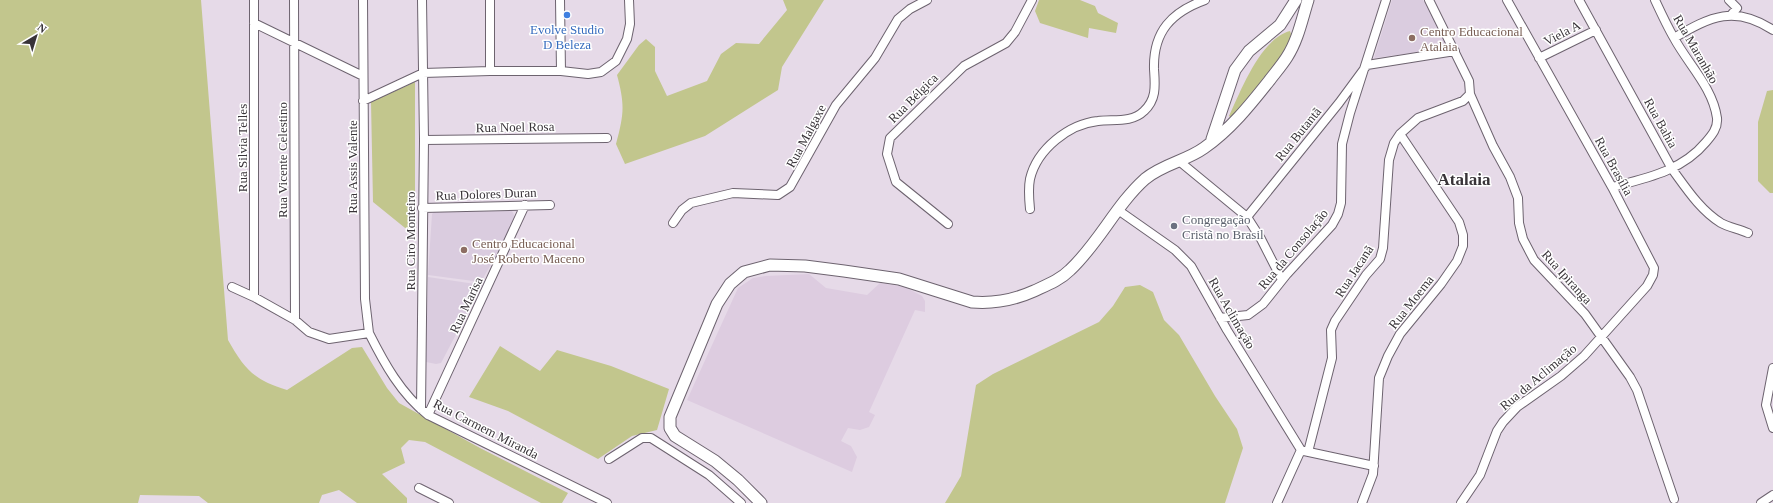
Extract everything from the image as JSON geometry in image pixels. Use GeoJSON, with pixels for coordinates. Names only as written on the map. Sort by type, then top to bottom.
{"type":"FeatureCollection","features":[{"type":"Feature","properties":{"kind":"street","name":"Rua Silvia Telles"},"geometry":{"type":"LineString","coordinates":[[254,0],[254,297]]}},
{"type":"Feature","properties":{"kind":"street","name":"Rua Vicente Celestino"},"geometry":{"type":"LineString","coordinates":[[294,0],[295,320]]}},
{"type":"Feature","properties":{"kind":"street","name":"Rua Assis Valente"},"geometry":{"type":"LineString","coordinates":[[363,0],[365,299],[369,333]]}},
{"type":"Feature","properties":{"kind":"street","name":"Rua Ciro Monteiro"},"geometry":{"type":"LineString","coordinates":[[421,409],[422,208],[424,140],[422,0]]}},
{"type":"Feature","properties":{"kind":"street"},"geometry":{"type":"LineString","coordinates":[[490,0],[490,71]]}},
{"type":"Feature","properties":{"kind":"street"},"geometry":{"type":"LineString","coordinates":[[560,0],[561,71]]}},
{"type":"Feature","properties":{"kind":"street"},"geometry":{"type":"LineString","coordinates":[[363,100],[423,73],[561,71],[588,74],[602,72],[616,62],[627,39],[630,24],[629,0]]}},
{"type":"Feature","properties":{"kind":"street","name":"Rua Malgaxe"},"geometry":{"type":"LineString","coordinates":[[673,223],[682,210],[691,203],[733,194],[778,196],[790,187],[836,105],[875,58],[898,19],[910,9],[927,0]]}},
{"type":"Feature","properties":{"kind":"street","name":"Rua Bélgica"},"geometry":{"type":"LineString","coordinates":[[948,224],[896,182],[887,154],[890,138],[964,66],[1006,42],[1015,32],[1032,0]]}},
{"type":"Feature","properties":{"kind":"street"},"geometry":{"type":"LineString","coordinates":[[1030,209],[1028,190],[1031,177],[1038,161],[1048,147],[1064,134],[1082,124],[1097,121],[1128,120],[1143,113],[1154,98],[1154,66],[1158,40],[1166,24],[1176,14],[1189,6],[1206,0]]}},
{"type":"Feature","properties":{"kind":"street"},"geometry":{"type":"LineString","coordinates":[[1210,143],[1219,123],[1235,70],[1249,51],[1280,25],[1296,0]]}},
{"type":"Feature","properties":{"kind":"street"},"geometry":{"type":"LineString","coordinates":[[761,503],[738,480],[715,462],[675,436],[670,428],[670,417],[703,334],[717,304],[730,284],[744,272],[770,265],[805,266],[899,279],[972,302],[983,303],[1007,301],[1018,298],[1055,282],[1070,270],[1126,199],[1145,179],[1156,170],[1186,159],[1210,143],[1243,113],[1288,57],[1298,35],[1308,0]]}},
{"type":"Feature","properties":{"kind":"street","name":"Rua da Consolação"},"geometry":{"type":"LineString","coordinates":[[1220,318],[1248,315],[1262,304],[1332,225],[1338,214],[1341,203],[1342,144],[1350,113],[1367,65],[1386,0]]}},
{"type":"Feature","properties":{"kind":"street","name":"Rua Ipiranga"},"geometry":{"type":"LineString","coordinates":[[1429,0],[1469,82],[1470,94],[1493,146],[1510,177],[1518,198],[1519,223],[1523,239],[1534,260],[1585,314],[1630,377],[1637,390],[1674,499]]}},
{"type":"Feature","properties":{"kind":"street","name":"Rua Brasília"},"geometry":{"type":"LineString","coordinates":[[1507,0],[1612,187],[1654,268],[1653,275],[1647,286],[1602,337]]}},
{"type":"Feature","properties":{"kind":"street","name":"Rua Bahia"},"geometry":{"type":"LineString","coordinates":[[1579,0],[1672,169],[1687,190],[1703,209],[1721,223],[1748,233]]}},
{"type":"Feature","properties":{"kind":"street","name":"Rua Maranhão"},"geometry":{"type":"LineString","coordinates":[[1655,0],[1674,38],[1704,87],[1715,111],[1716,127],[1712,136],[1692,157],[1672,169]]}},
{"type":"Feature","properties":{"kind":"street"},"geometry":{"type":"LineString","coordinates":[[1729,0],[1737,8]]}},
{"type":"Feature","properties":{"kind":"street"},"geometry":{"type":"LineString","coordinates":[[1731,15],[1742,0]]}},
{"type":"Feature","properties":{"kind":"street"},"geometry":{"type":"LineString","coordinates":[[1674,38],[1700,25],[1731,15],[1752,19],[1773,30]]}},
{"type":"Feature","properties":{"kind":"street"},"geometry":{"type":"LineString","coordinates":[[254,23],[363,76]]}},
{"type":"Feature","properties":{"kind":"street"},"geometry":{"type":"LineString","coordinates":[[1280,25],[1287,24],[1294,27],[1298,35]]}},
{"type":"Feature","properties":{"kind":"street","name":"Viela A"},"geometry":{"type":"LineString","coordinates":[[1539,58],[1596,30]]}},
{"type":"Feature","properties":{"kind":"street"},"geometry":{"type":"LineString","coordinates":[[1367,65],[1455,51]]}},
{"type":"Feature","properties":{"kind":"street","name":"Rua Butantã"},"geometry":{"type":"LineString","coordinates":[[1247,217],[1339,103],[1367,65]]}},
{"type":"Feature","properties":{"kind":"street","name":"Rua Jacanã"},"geometry":{"type":"LineString","coordinates":[[1304,451],[1332,358],[1331,330],[1335,321],[1366,276],[1380,259],[1383,248],[1389,160],[1394,143],[1400,134],[1418,118],[1466,100],[1470,94]]}},
{"type":"Feature","properties":{"kind":"street","name":"Rua Moema"},"geometry":{"type":"LineString","coordinates":[[1362,503],[1373,474],[1379,378],[1388,356],[1400,334],[1441,284],[1456,261],[1462,246],[1463,235],[1459,222],[1400,134]]}},
{"type":"Feature","properties":{"kind":"street","name":"Rua Noel Rosa"},"geometry":{"type":"LineString","coordinates":[[424,140],[607,138]]}},
{"type":"Feature","properties":{"kind":"street"},"geometry":{"type":"LineString","coordinates":[[1179,161],[1247,217],[1262,239],[1282,280]]}},
{"type":"Feature","properties":{"kind":"street"},"geometry":{"type":"LineString","coordinates":[[1612,187],[1662,174],[1672,169]]}},
{"type":"Feature","properties":{"kind":"street","name":"Rua Marisa"},"geometry":{"type":"LineString","coordinates":[[428,415],[525,205]]}},
{"type":"Feature","properties":{"kind":"street","name":"Rua Dolores Duran"},"geometry":{"type":"LineString","coordinates":[[422,208],[550,205]]}},
{"type":"Feature","properties":{"kind":"street","name":"Rua Aclimação"},"geometry":{"type":"LineString","coordinates":[[1118,210],[1175,250],[1191,266],[1220,318],[1304,451]]}},
{"type":"Feature","properties":{"kind":"street"},"geometry":{"type":"LineString","coordinates":[[232,287],[254,297],[295,320],[309,332],[329,339],[369,333]]}},
{"type":"Feature","properties":{"kind":"street","name":"Rua Carmem Miranda"},"geometry":{"type":"LineString","coordinates":[[369,333],[383,361],[407,395],[428,415],[607,503]]}},
{"type":"Feature","properties":{"kind":"street","name":"Rua da Aclimação"},"geometry":{"type":"LineString","coordinates":[[1461,503],[1480,475],[1497,430],[1503,422],[1518,407],[1572,366],[1602,337]]}},
{"type":"Feature","properties":{"kind":"street"},"geometry":{"type":"LineString","coordinates":[[1773,368],[1766,405],[1773,428]]}},
{"type":"Feature","properties":{"kind":"street"},"geometry":{"type":"LineString","coordinates":[[610,459],[642,438],[651,438],[709,475],[741,503]]}},
{"type":"Feature","properties":{"kind":"street"},"geometry":{"type":"LineString","coordinates":[[1277,503],[1304,451],[1374,466]]}},
{"type":"Feature","properties":{"kind":"street"},"geometry":{"type":"LineString","coordinates":[[419,488],[450,503]]}},
{"type":"Feature","properties":{"kind":"street"},"geometry":{"type":"LineString","coordinates":[[1761,503],[1773,494]]}},
{"type":"Feature","properties":{"kind":"shaded area","name":"Centro Educacional Atalaia"},"geometry":{"type":"Polygon","coordinates":[[[1392,0],[1423,0],[1449,48],[1374,58],[1392,0]]]}},
{"type":"Feature","properties":{"kind":"shaded area","name":"Centro Educacional José Roberto Maceno"},"geometry":{"type":"Polygon","coordinates":[[[512,211],[514,215],[513,225],[481,282],[428,275],[432,214],[434,212],[512,211]]]}},
{"type":"Feature","properties":{"kind":"shaded area"},"geometry":{"type":"Polygon","coordinates":[[[809,274],[826,288],[867,295],[880,283],[905,287],[922,296],[925,301],[925,312],[915,310],[869,412],[875,415],[869,427],[860,430],[848,428],[841,441],[851,446],[857,457],[852,472],[687,400],[738,288],[753,278],[809,274]]]}},
{"type":"Feature","properties":{"kind":"shaded area"},"geometry":{"type":"Polygon","coordinates":[[[428,277],[482,285],[441,363],[436,364],[426,362],[428,277]]]}},
{"type":"Feature","properties":{"kind":"green space"},"geometry":{"type":"Polygon","coordinates":[[[0,0],[201,0],[228,340],[245,366],[258,378],[287,390],[352,348],[362,347],[387,388],[399,403],[480,448],[568,493],[562,503],[541,503],[425,442],[409,440],[401,448],[405,463],[382,474],[407,498],[407,503],[357,503],[339,490],[322,495],[319,503],[208,503],[199,496],[140,495],[138,503],[0,503],[0,0]]]}},
{"type":"Feature","properties":{"kind":"green space"},"geometry":{"type":"Polygon","coordinates":[[[783,0],[824,0],[782,67],[778,90],[705,136],[625,164],[616,144],[622,117],[622,102],[617,75],[639,45],[646,39],[655,47],[655,71],[667,96],[707,81],[721,54],[736,43],[759,44],[787,10],[783,0]]]}},
{"type":"Feature","properties":{"kind":"green space"},"geometry":{"type":"Polygon","coordinates":[[[1039,0],[1080,0],[1095,6],[1098,13],[1118,23],[1116,33],[1089,28],[1088,38],[1040,23],[1035,11],[1039,0]]]}},
{"type":"Feature","properties":{"kind":"green space"},"geometry":{"type":"Polygon","coordinates":[[[1290,31],[1292,37],[1281,59],[1233,120],[1229,116],[1253,67],[1270,44],[1279,36],[1290,31]]]}},
{"type":"Feature","properties":{"kind":"green space"},"geometry":{"type":"Polygon","coordinates":[[[415,82],[415,236],[373,202],[371,102],[415,82]]]}},
{"type":"Feature","properties":{"kind":"green space"},"geometry":{"type":"Polygon","coordinates":[[[1773,90],[1773,193],[1770,193],[1758,181],[1758,122],[1767,91],[1773,90]]]}},
{"type":"Feature","properties":{"kind":"green space"},"geometry":{"type":"Polygon","coordinates":[[[1140,285],[1153,292],[1164,320],[1179,335],[1215,396],[1237,429],[1243,448],[1225,503],[945,503],[961,476],[976,385],[993,374],[1099,322],[1113,306],[1125,287],[1140,285]]]}},
{"type":"Feature","properties":{"kind":"green space"},"geometry":{"type":"Polygon","coordinates":[[[500,346],[540,371],[557,350],[611,366],[669,389],[657,430],[632,436],[598,459],[508,411],[469,397],[500,346]]]}},
{"type":"Feature","properties":{"kind":"place","name":"Evolve Studio D Beleza"},"geometry":{"type":"Point","coordinates":[567,15]}},
{"type":"Feature","properties":{"kind":"place","name":"Centro Educacional Atalaia"},"geometry":{"type":"Point","coordinates":[1412,38]}},
{"type":"Feature","properties":{"kind":"place","name":"Congregação Cristã no Brasil"},"geometry":{"type":"Point","coordinates":[1174,226]}},
{"type":"Feature","properties":{"kind":"place","name":"Centro Educacional José Roberto Maceno"},"geometry":{"type":"Point","coordinates":[464,250]}},
{"type":"Feature","properties":{"kind":"district","name":"Atalaia"},"geometry":{"type":"Point","coordinates":[1464,179]}}]}
